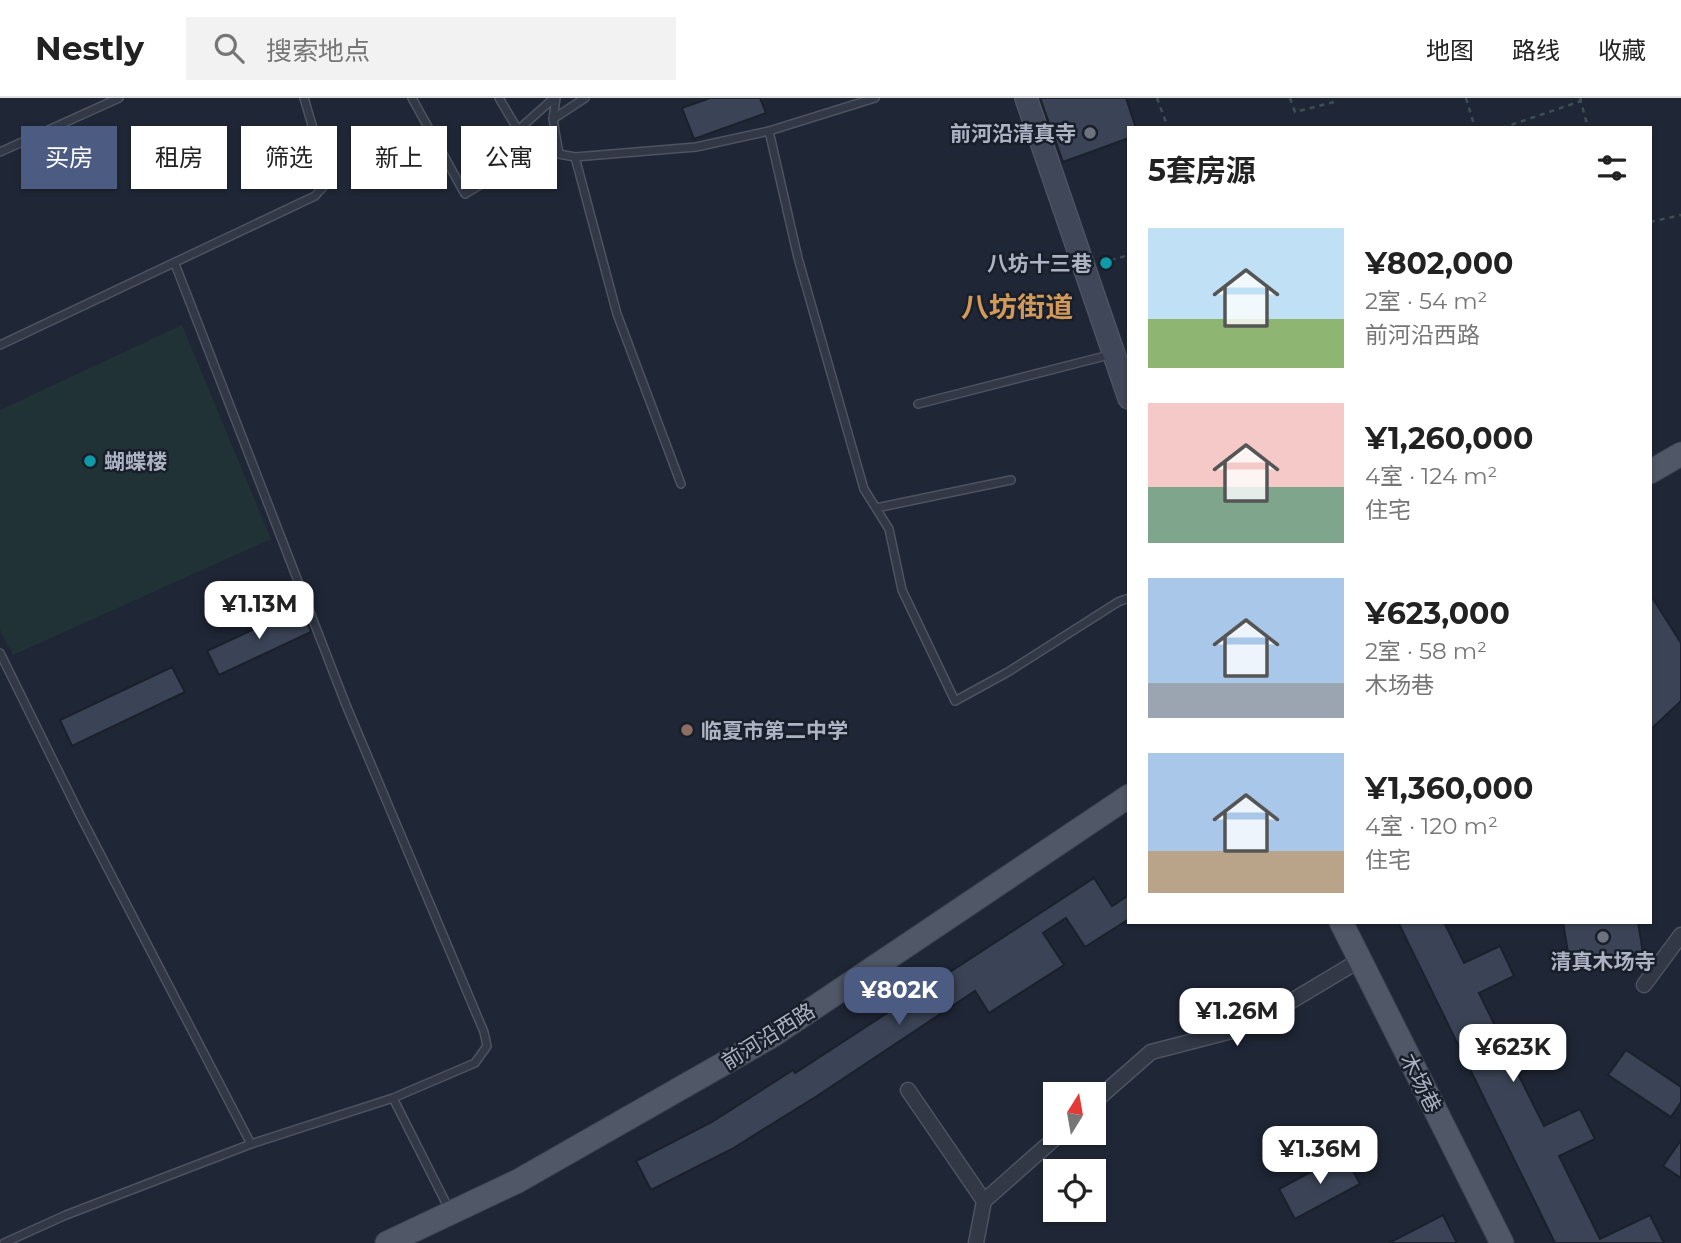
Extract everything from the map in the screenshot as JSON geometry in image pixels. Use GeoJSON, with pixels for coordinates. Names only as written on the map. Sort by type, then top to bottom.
{"type":"FeatureCollection","features":[{"type":"Feature","properties":{"kind":"main road"},"geometry":{"type":"LineString","coordinates":[[1026,98],[1127,392]]}},
{"type":"Feature","properties":{"kind":"main road"},"geometry":{"type":"LineString","coordinates":[[1652,471],[1681,454]]}},
{"type":"Feature","properties":{"kind":"main road","name":"前河沿西路"},"geometry":{"type":"LineString","coordinates":[[387,1243],[518,1181],[772,1036],[1127,797]]}},
{"type":"Feature","properties":{"kind":"main road","name":"木场巷"},"geometry":{"type":"LineString","coordinates":[[1341,924],[1502,1243]]}},
{"type":"Feature","properties":{"kind":"street"},"geometry":{"type":"LineString","coordinates":[[1644,985],[1681,935]]}},
{"type":"Feature","properties":{"kind":"street"},"geometry":{"type":"LineString","coordinates":[[1106,1091],[1151,1052],[1232,1031],[1268,1016],[1360,960]]}},
{"type":"Feature","properties":{"kind":"street"},"geometry":{"type":"LineString","coordinates":[[908,1090],[984,1201]]}},
{"type":"Feature","properties":{"kind":"street"},"geometry":{"type":"LineString","coordinates":[[976,1243],[984,1201],[1047,1145]]}},
{"type":"Feature","properties":{"kind":"lane"},"geometry":{"type":"LineString","coordinates":[[0,152],[119,98]]}},
{"type":"Feature","properties":{"kind":"lane"},"geometry":{"type":"LineString","coordinates":[[0,345],[175,264],[321,192],[326,172],[304,98]]}},
{"type":"Feature","properties":{"kind":"lane"},"geometry":{"type":"LineString","coordinates":[[412,98],[461,187]]}},
{"type":"Feature","properties":{"kind":"lane"},"geometry":{"type":"LineString","coordinates":[[499,98],[516,126]]}},
{"type":"Feature","properties":{"kind":"lane"},"geometry":{"type":"LineString","coordinates":[[523,126],[555,98]]}},
{"type":"Feature","properties":{"kind":"lane"},"geometry":{"type":"LineString","coordinates":[[555,98],[553,119],[559,154],[575,157],[696,147],[769,131],[874,98]]}},
{"type":"Feature","properties":{"kind":"lane"},"geometry":{"type":"LineString","coordinates":[[553,119],[585,98]]}},
{"type":"Feature","properties":{"kind":"lane"},"geometry":{"type":"LineString","coordinates":[[769,131],[798,258],[864,489],[889,529],[902,590],[955,701],[1008,673],[1127,599]]}},
{"type":"Feature","properties":{"kind":"lane"},"geometry":{"type":"LineString","coordinates":[[575,157],[617,314],[681,484]]}},
{"type":"Feature","properties":{"kind":"lane"},"geometry":{"type":"LineString","coordinates":[[4,1243],[66,1215],[251,1144],[393,1098],[475,1063],[485,1053],[487,1039],[346,705],[175,264]]}},
{"type":"Feature","properties":{"kind":"lane"},"geometry":{"type":"LineString","coordinates":[[918,404],[1114,354]]}},
{"type":"Feature","properties":{"kind":"lane"},"geometry":{"type":"LineString","coordinates":[[876,508],[1011,480]]}},
{"type":"Feature","properties":{"kind":"lane"},"geometry":{"type":"LineString","coordinates":[[0,653],[81,817],[251,1144]]}},
{"type":"Feature","properties":{"kind":"lane"},"geometry":{"type":"LineString","coordinates":[[393,1098],[451,1213]]}},
{"type":"Feature","properties":{"kind":"path"},"geometry":{"type":"LineString","coordinates":[[1157,98],[1167,126]]}},
{"type":"Feature","properties":{"kind":"path"},"geometry":{"type":"LineString","coordinates":[[1290,98],[1295,112],[1338,101]]}},
{"type":"Feature","properties":{"kind":"path"},"geometry":{"type":"LineString","coordinates":[[1466,98],[1474,126]]}},
{"type":"Feature","properties":{"kind":"path"},"geometry":{"type":"LineString","coordinates":[[1508,126],[1581,100],[1588,126]]}},
{"type":"Feature","properties":{"kind":"path"},"geometry":{"type":"LineString","coordinates":[[1652,222],[1681,215]]}},
{"type":"Feature","properties":{"kind":"path"},"geometry":{"type":"LineString","coordinates":[[1084,268],[1127,256]]}},
{"type":"Feature","properties":{"kind":"shaded area"},"geometry":{"type":"Polygon","coordinates":[[[182,325],[271,539],[13,655],[0,630],[0,410],[182,325]]]}},
{"type":"Feature","properties":{"kind":"building"},"geometry":{"type":"Polygon","coordinates":[[[710,98],[760,98],[766,113],[694,139],[682,108],[710,98]]]}},
{"type":"Feature","properties":{"kind":"building","name":"前河沿清真寺"},"geometry":{"type":"Polygon","coordinates":[[[1040,98],[1126,98],[1135,126],[1127,126],[1127,139],[1063,162],[1040,98]]]}},
{"type":"Feature","properties":{"kind":"building"},"geometry":{"type":"Polygon","coordinates":[[[1652,597],[1681,643],[1681,701],[1652,728],[1652,597]]]}},
{"type":"Feature","properties":{"kind":"building"},"geometry":{"type":"Polygon","coordinates":[[[301,607],[311,632],[219,675],[207,651],[301,607]]]}},
{"type":"Feature","properties":{"kind":"building"},"geometry":{"type":"Polygon","coordinates":[[[172,667],[185,692],[72,746],[60,720],[172,667]]]}},
{"type":"Feature","properties":{"kind":"building"},"geometry":{"type":"Polygon","coordinates":[[[1094,878],[1112,906],[1127,896],[1127,920],[1085,947],[1066,918],[1043,933],[1064,965],[989,1013],[975,991],[732,1149],[651,1190],[636,1161],[712,1122],[793,1070],[795,1073],[1094,878]]]}},
{"type":"Feature","properties":{"kind":"building"},"geometry":{"type":"Polygon","coordinates":[[[1399,924],[1445,924],[1464,963],[1500,946],[1514,976],[1479,993],[1504,1044],[1541,1026],[1556,1056],[1518,1074],[1544,1126],[1580,1109],[1595,1139],[1559,1156],[1600,1239],[1650,1215],[1664,1243],[1555,1243],[1399,924]]]}},
{"type":"Feature","properties":{"kind":"building","name":"清真木场寺"},"geometry":{"type":"Polygon","coordinates":[[[1563,924],[1638,924],[1643,953],[1570,965],[1563,924]]]}},
{"type":"Feature","properties":{"kind":"building"},"geometry":{"type":"Polygon","coordinates":[[[1626,1050],[1681,1087],[1681,1102],[1671,1117],[1608,1075],[1626,1050]]]}},
{"type":"Feature","properties":{"kind":"building"},"geometry":{"type":"Polygon","coordinates":[[[1681,1140],[1681,1178],[1663,1166],[1681,1140]]]}},
{"type":"Feature","properties":{"kind":"building"},"geometry":{"type":"Polygon","coordinates":[[[1344,1154],[1360,1184],[1295,1219],[1279,1189],[1344,1154]]]}},
{"type":"Feature","properties":{"kind":"building"},"geometry":{"type":"Polygon","coordinates":[[[1443,1215],[1457,1243],[1389,1243],[1443,1215]]]}},
{"type":"Feature","properties":{"kind":"place","name":"前河沿清真寺"},"geometry":{"type":"Point","coordinates":[1090,133]}},
{"type":"Feature","properties":{"kind":"place","name":"八坊十三巷"},"geometry":{"type":"Point","coordinates":[1106,263]}},
{"type":"Feature","properties":{"kind":"place","name":"蝴蝶楼"},"geometry":{"type":"Point","coordinates":[90,461]}},
{"type":"Feature","properties":{"kind":"place","name":"临夏市第二中学"},"geometry":{"type":"Point","coordinates":[687,730]}},
{"type":"Feature","properties":{"kind":"place","name":"清真木场寺"},"geometry":{"type":"Point","coordinates":[1603,937]}},
{"type":"Feature","properties":{"kind":"district","name":"八坊街道"},"geometry":{"type":"Point","coordinates":[1017,307]}}]}
